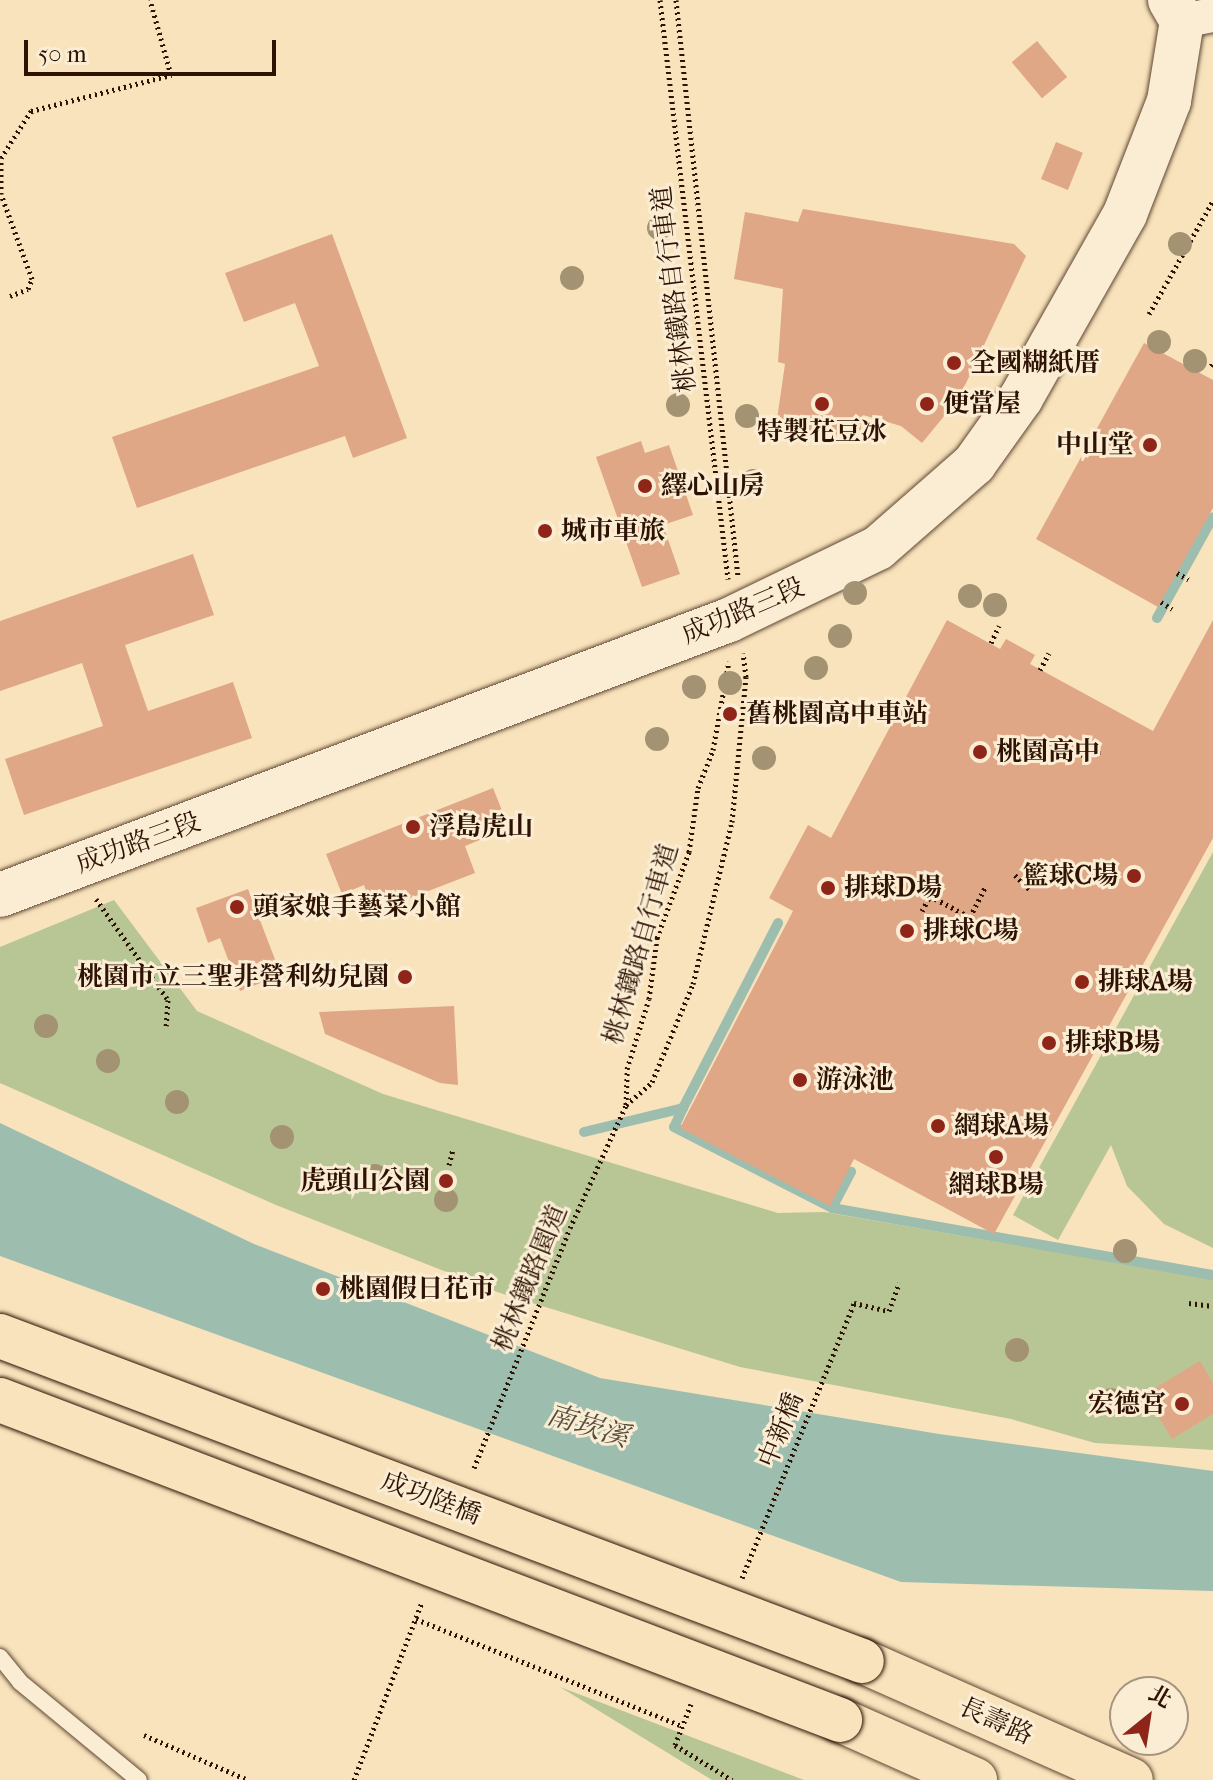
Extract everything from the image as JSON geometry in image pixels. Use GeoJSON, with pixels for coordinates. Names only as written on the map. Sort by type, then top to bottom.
{"type":"FeatureCollection","features":[{"type":"Feature","properties":{"kind":"main road","name":"成功陸橋"},"geometry":{"type":"LineString","coordinates":[[0,1336],[862,1661]]}},
{"type":"Feature","properties":{"kind":"main road"},"geometry":{"type":"LineString","coordinates":[[0,1400],[840,1720],[975,1780]]}},
{"type":"Feature","properties":{"kind":"main road","name":"長壽路"},"geometry":{"type":"LineString","coordinates":[[862,1661],[1131,1780]]}},
{"type":"Feature","properties":{"kind":"street","name":"成功路三段"},"geometry":{"type":"LineString","coordinates":[[0,895],[729,620],[878,548],[974,464],[1021,398],[1125,214],[1169,101],[1188,12]]}},
{"type":"Feature","properties":{"kind":"lane"},"geometry":{"type":"LineString","coordinates":[[0,1657],[20,1682],[139,1780]]}},
{"type":"Feature","properties":{"kind":"path"},"geometry":{"type":"LineString","coordinates":[[10,296],[28,289],[32,279],[1,194],[1,158],[31,111],[171,75],[150,0]]}},
{"type":"Feature","properties":{"kind":"path","name":"桃林鐵路自行車道"},"geometry":{"type":"LineString","coordinates":[[660,0],[727,573]]}},
{"type":"Feature","properties":{"kind":"path"},"geometry":{"type":"LineString","coordinates":[[676,0],[738,578]]}},
{"type":"Feature","properties":{"kind":"path"},"geometry":{"type":"LineString","coordinates":[[1149,314],[1213,201]]}},
{"type":"Feature","properties":{"kind":"path"},"geometry":{"type":"LineString","coordinates":[[1177,573],[1186,578]]}},
{"type":"Feature","properties":{"kind":"path"},"geometry":{"type":"LineString","coordinates":[[991,643],[999,626]]}},
{"type":"Feature","properties":{"kind":"path"},"geometry":{"type":"LineString","coordinates":[[626,1105],[652,1082],[693,984],[732,822],[746,677],[742,648]]}},
{"type":"Feature","properties":{"kind":"path","name":"桃林鐵路自行車道"},"geometry":{"type":"LineString","coordinates":[[626,1105],[627,1069],[649,999],[657,938],[689,852],[698,788],[713,750],[730,653]]}},
{"type":"Feature","properties":{"kind":"path"},"geometry":{"type":"LineString","coordinates":[[1040,670],[1049,653]]}},
{"type":"Feature","properties":{"kind":"path"},"geometry":{"type":"LineString","coordinates":[[1081,755],[1104,751]]}},
{"type":"Feature","properties":{"kind":"path"},"geometry":{"type":"LineString","coordinates":[[1015,875],[1030,890]]}},
{"type":"Feature","properties":{"kind":"path"},"geometry":{"type":"LineString","coordinates":[[922,911],[930,896],[970,917],[986,886]]}},
{"type":"Feature","properties":{"kind":"path"},"geometry":{"type":"LineString","coordinates":[[89,888],[168,1000],[166,1026]]}},
{"type":"Feature","properties":{"kind":"path","name":"桃林鐵路園道"},"geometry":{"type":"LineString","coordinates":[[474,1468],[570,1228],[626,1105]]}},
{"type":"Feature","properties":{"kind":"path"},"geometry":{"type":"LineString","coordinates":[[449,1165],[453,1149]]}},
{"type":"Feature","properties":{"kind":"path","name":"中新橋"},"geometry":{"type":"LineString","coordinates":[[740,1583],[854,1303],[889,1311],[899,1283]]}},
{"type":"Feature","properties":{"kind":"path"},"geometry":{"type":"LineString","coordinates":[[1189,1303],[1213,1306]]}},
{"type":"Feature","properties":{"kind":"path"},"geometry":{"type":"LineString","coordinates":[[354,1780],[424,1598]]}},
{"type":"Feature","properties":{"kind":"path"},"geometry":{"type":"LineString","coordinates":[[416,1619],[682,1726]]}},
{"type":"Feature","properties":{"kind":"path"},"geometry":{"type":"LineString","coordinates":[[696,1693],[675,1745],[732,1780]]}},
{"type":"Feature","properties":{"kind":"path"},"geometry":{"type":"LineString","coordinates":[[144,1735],[248,1780]]}},
{"type":"Feature","properties":{"kind":"green space"},"geometry":{"type":"Polygon","coordinates":[[[1213,852],[1213,1248],[1164,1224],[1127,1186],[1111,1145],[1058,1240],[1013,1215],[1213,852]]]}},
{"type":"Feature","properties":{"kind":"green space","name":"虎頭山公園"},"geometry":{"type":"Polygon","coordinates":[[[114,900],[197,1011],[383,1094],[778,1213],[824,1212],[1213,1279],[1213,1450],[1095,1443],[1011,1419],[740,1367],[500,1293],[276,1205],[0,1083],[0,947],[114,900]]]}},
{"type":"Feature","properties":{"kind":"green space"},"geometry":{"type":"Polygon","coordinates":[[[560,1687],[804,1780],[712,1780],[560,1687]]]}},
{"type":"Feature","properties":{"kind":"water","name":"南崁溪"},"geometry":{"type":"Polygon","coordinates":[[[0,1123],[254,1244],[600,1378],[939,1434],[1213,1471],[1213,1591],[901,1582],[0,1256],[0,1123]]]}},
{"type":"Feature","properties":{"kind":"building"},"geometry":{"type":"Polygon","coordinates":[[[1037,41],[1067,77],[1042,98],[1012,62],[1037,41]]]}},
{"type":"Feature","properties":{"kind":"building"},"geometry":{"type":"Polygon","coordinates":[[[1056,142],[1083,153],[1068,190],[1041,179],[1056,142]]]}},
{"type":"Feature","properties":{"kind":"building"},"geometry":{"type":"Polygon","coordinates":[[[803,209],[1014,244],[1026,256],[959,398],[922,443],[901,426],[863,415],[859,439],[776,426],[785,364],[778,362],[783,289],[734,279],[745,212],[798,222],[803,209]]]}},
{"type":"Feature","properties":{"kind":"building"},"geometry":{"type":"Polygon","coordinates":[[[332,234],[407,438],[353,458],[345,436],[137,508],[112,437],[319,366],[295,303],[244,322],[225,273],[332,234]]]}},
{"type":"Feature","properties":{"kind":"building","name":"中山堂"},"geometry":{"type":"Polygon","coordinates":[[[1144,343],[1213,380],[1213,508],[1158,607],[1036,539],[1144,343]]]}},
{"type":"Feature","properties":{"kind":"building","name":"繹心山房"},"geometry":{"type":"Polygon","coordinates":[[[641,441],[645,453],[669,445],[693,515],[663,525],[680,574],[642,587],[596,457],[641,441]]]}},
{"type":"Feature","properties":{"kind":"building"},"geometry":{"type":"Polygon","coordinates":[[[193,554],[214,615],[125,645],[148,711],[233,682],[252,738],[24,815],[5,759],[103,726],[82,663],[0,691],[0,621],[193,554]]]}},
{"type":"Feature","properties":{"kind":"building"},"geometry":{"type":"Polygon","coordinates":[[[947,620],[1000,649],[1006,639],[1035,655],[1030,664],[1153,731],[1213,620],[1213,838],[994,1234],[854,1159],[830,1206],[680,1128],[793,911],[769,898],[808,825],[831,838],[947,620]]]}},
{"type":"Feature","properties":{"kind":"building"},"geometry":{"type":"Polygon","coordinates":[[[493,788],[509,828],[465,846],[475,873],[374,912],[364,885],[342,894],[326,854],[493,788]]]}},
{"type":"Feature","properties":{"kind":"building"},"geometry":{"type":"Polygon","coordinates":[[[248,889],[281,975],[240,991],[220,938],[208,943],[196,908],[248,889]]]}},
{"type":"Feature","properties":{"kind":"building"},"geometry":{"type":"Polygon","coordinates":[[[454,1006],[458,1085],[440,1083],[325,1034],[319,1012],[454,1006]]]}},
{"type":"Feature","properties":{"kind":"building","name":"宏德宮"},"geometry":{"type":"Polygon","coordinates":[[[1200,1361],[1213,1383],[1213,1414],[1172,1439],[1145,1394],[1200,1361]]]}},
{"type":"Feature","properties":{"kind":"waterway"},"geometry":{"type":"LineString","coordinates":[[1157,618],[1213,517]]}},
{"type":"Feature","properties":{"kind":"waterway"},"geometry":{"type":"LineString","coordinates":[[683,1108],[778,923]]}},
{"type":"Feature","properties":{"kind":"waterway"},"geometry":{"type":"LineString","coordinates":[[584,1132],[683,1108],[674,1127],[832,1208],[1213,1275]]}},
{"type":"Feature","properties":{"kind":"waterway"},"geometry":{"type":"LineString","coordinates":[[832,1208],[851,1172]]}},
{"type":"Feature","properties":{"kind":"place","name":"全國糊紙厝"},"geometry":{"type":"Point","coordinates":[954,363]}},
{"type":"Feature","properties":{"kind":"place","name":"特製花豆冰"},"geometry":{"type":"Point","coordinates":[822,404]}},
{"type":"Feature","properties":{"kind":"place","name":"便當屋"},"geometry":{"type":"Point","coordinates":[927,404]}},
{"type":"Feature","properties":{"kind":"place","name":"中山堂"},"geometry":{"type":"Point","coordinates":[1150,445]}},
{"type":"Feature","properties":{"kind":"place","name":"繹心山房"},"geometry":{"type":"Point","coordinates":[645,486]}},
{"type":"Feature","properties":{"kind":"place","name":"城市車旅"},"geometry":{"type":"Point","coordinates":[545,531]}},
{"type":"Feature","properties":{"kind":"place","name":"舊桃園高中車站"},"geometry":{"type":"Point","coordinates":[730,714]}},
{"type":"Feature","properties":{"kind":"place","name":"桃園高中"},"geometry":{"type":"Point","coordinates":[980,752]}},
{"type":"Feature","properties":{"kind":"place","name":"浮島虎山"},"geometry":{"type":"Point","coordinates":[413,827]}},
{"type":"Feature","properties":{"kind":"place","name":"籃球C場"},"geometry":{"type":"Point","coordinates":[1134,876]}},
{"type":"Feature","properties":{"kind":"place","name":"排球D場"},"geometry":{"type":"Point","coordinates":[828,888]}},
{"type":"Feature","properties":{"kind":"place","name":"頭家娘手藝菜小館"},"geometry":{"type":"Point","coordinates":[237,907]}},
{"type":"Feature","properties":{"kind":"place","name":"排球C場"},"geometry":{"type":"Point","coordinates":[907,931]}},
{"type":"Feature","properties":{"kind":"place","name":"桃園市立三聖非營利幼兒園"},"geometry":{"type":"Point","coordinates":[405,977]}},
{"type":"Feature","properties":{"kind":"place","name":"排球A場"},"geometry":{"type":"Point","coordinates":[1082,982]}},
{"type":"Feature","properties":{"kind":"place","name":"排球B場"},"geometry":{"type":"Point","coordinates":[1049,1043]}},
{"type":"Feature","properties":{"kind":"place","name":"游泳池"},"geometry":{"type":"Point","coordinates":[800,1080]}},
{"type":"Feature","properties":{"kind":"place","name":"網球A場"},"geometry":{"type":"Point","coordinates":[938,1126]}},
{"type":"Feature","properties":{"kind":"place","name":"網球B場"},"geometry":{"type":"Point","coordinates":[996,1157]}},
{"type":"Feature","properties":{"kind":"place","name":"虎頭山公園"},"geometry":{"type":"Point","coordinates":[446,1181]}},
{"type":"Feature","properties":{"kind":"place","name":"桃園假日花市"},"geometry":{"type":"Point","coordinates":[323,1289]}},
{"type":"Feature","properties":{"kind":"place","name":"宏德宮"},"geometry":{"type":"Point","coordinates":[1182,1404]}}]}
